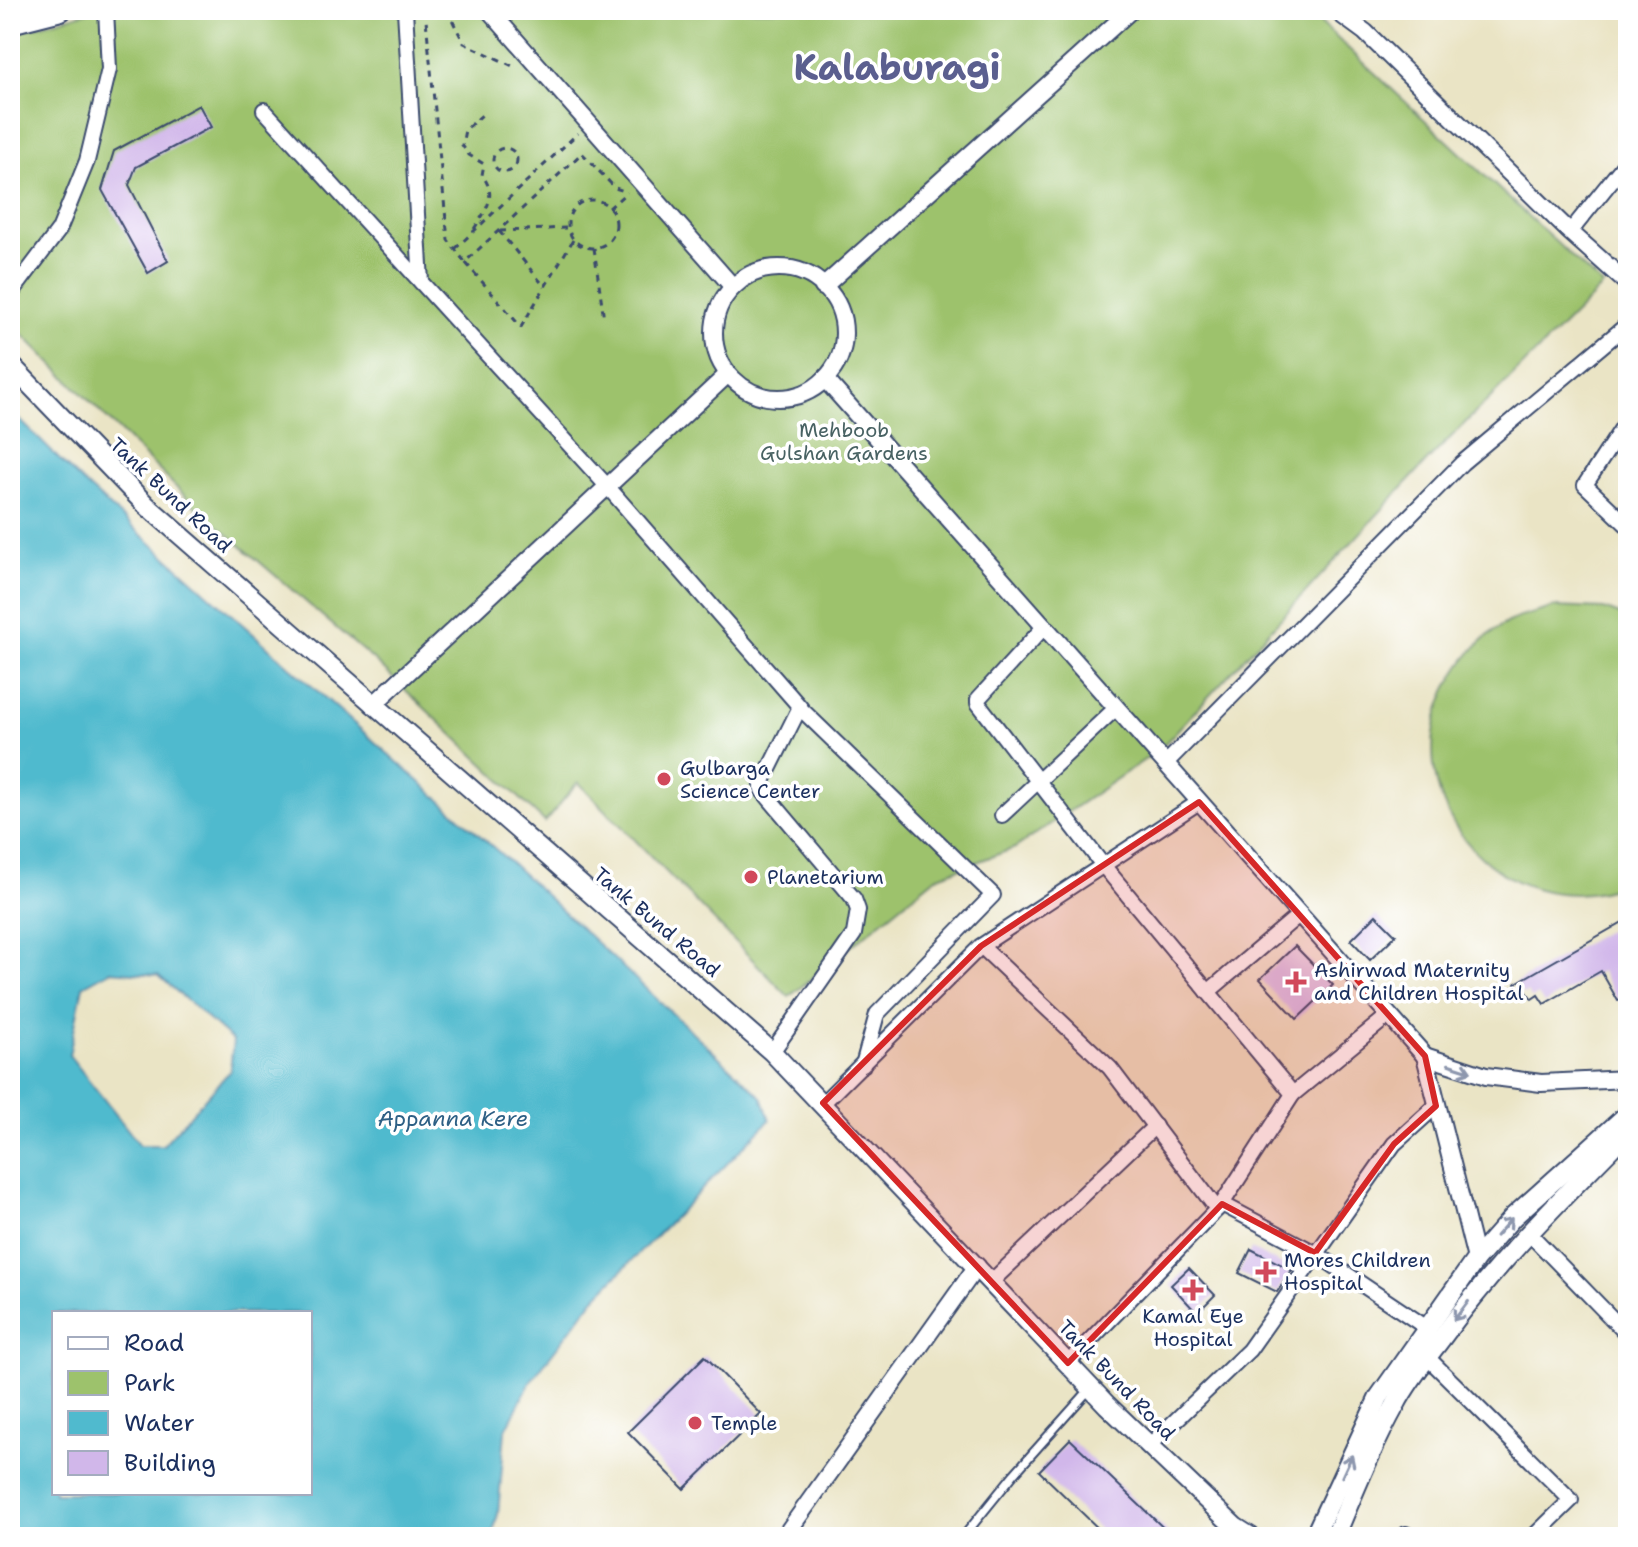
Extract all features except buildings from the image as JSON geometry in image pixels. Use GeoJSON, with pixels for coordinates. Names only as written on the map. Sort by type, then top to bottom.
{"type":"FeatureCollection","features":[{"type":"Feature","properties":{"kind":"main road"},"geometry":{"type":"LineString","coordinates":[[10,23],[61,10]]}},
{"type":"Feature","properties":{"kind":"main road","name":"Tank Bund Road"},"geometry":{"type":"LineString","coordinates":[[10,364],[146,505],[772,1052],[1091,1388],[1235,1527],[1251,1537]]}},
{"type":"Feature","properties":{"kind":"main road"},"geometry":{"type":"LineString","coordinates":[[1314,1537],[1379,1397],[1476,1259],[1513,1217],[1628,1114]]}},
{"type":"Feature","properties":{"kind":"main road"},"geometry":{"type":"LineString","coordinates":[[1335,1537],[1381,1432],[1397,1401],[1427,1357],[1464,1307],[1528,1232],[1628,1131]]}},
{"type":"Feature","properties":{"kind":"street"},"geometry":{"type":"LineString","coordinates":[[10,295],[59,230],[87,161],[109,69],[106,10]]}},
{"type":"Feature","properties":{"kind":"street"},"geometry":{"type":"LineString","coordinates":[[405,10],[421,282]]}},
{"type":"Feature","properties":{"kind":"street"},"geometry":{"type":"LineString","coordinates":[[489,10],[733,287]]}},
{"type":"Feature","properties":{"kind":"street"},"geometry":{"type":"LineString","coordinates":[[823,287],[1131,10]]}},
{"type":"Feature","properties":{"kind":"street"},"geometry":{"type":"LineString","coordinates":[[1335,10],[1365,32],[1570,232],[1628,284]]}},
{"type":"Feature","properties":{"kind":"street"},"geometry":{"type":"LineString","coordinates":[[264,110],[607,486],[800,708],[993,895],[877,1014],[863,1065]]}},
{"type":"Feature","properties":{"kind":"street"},"geometry":{"type":"LineString","coordinates":[[1570,232],[1628,160]]}},
{"type":"Feature","properties":{"kind":"street"},"geometry":{"type":"LineString","coordinates":[[779,267],[810,275],[833,296],[844,322],[841,355],[825,379],[802,394],[776,398],[751,392],[728,374],[715,347],[714,322],[726,293],[733,287],[745,276],[779,267]]}},
{"type":"Feature","properties":{"kind":"street"},"geometry":{"type":"LineString","coordinates":[[1165,764],[1462,463],[1628,324]]}},
{"type":"Feature","properties":{"kind":"street"},"geometry":{"type":"LineString","coordinates":[[373,705],[728,374]]}},
{"type":"Feature","properties":{"kind":"street"},"geometry":{"type":"LineString","coordinates":[[825,379],[1425,1056],[1476,1259]]}},
{"type":"Feature","properties":{"kind":"street"},"geometry":{"type":"LineString","coordinates":[[1628,419],[1585,485],[1628,526]]}},
{"type":"Feature","properties":{"kind":"street"},"geometry":{"type":"LineString","coordinates":[[1044,627],[977,700],[1102,864],[1293,1094]]}},
{"type":"Feature","properties":{"kind":"street"},"geometry":{"type":"LineString","coordinates":[[772,1052],[854,934],[858,910],[854,899],[762,790],[762,783],[800,708]]}},
{"type":"Feature","properties":{"kind":"street"},"geometry":{"type":"LineString","coordinates":[[1002,815],[1116,708]]}},
{"type":"Feature","properties":{"kind":"street"},"geometry":{"type":"LineString","coordinates":[[823,1103],[981,946],[1199,802]]}},
{"type":"Feature","properties":{"kind":"street"},"geometry":{"type":"LineString","coordinates":[[1208,992],[1300,914]]}},
{"type":"Feature","properties":{"kind":"street"},"geometry":{"type":"LineString","coordinates":[[981,946],[1110,1068],[1220,1207],[1315,1253],[1427,1328]]}},
{"type":"Feature","properties":{"kind":"street"},"geometry":{"type":"LineString","coordinates":[[1068,1363],[1220,1207],[1293,1094],[1389,1015]]}},
{"type":"Feature","properties":{"kind":"street"},"geometry":{"type":"LineString","coordinates":[[1425,1056],[1486,1076],[1541,1083],[1628,1079]]}},
{"type":"Feature","properties":{"kind":"street"},"geometry":{"type":"LineString","coordinates":[[1149,1446],[1249,1350],[1394,1144],[1436,1106]]}},
{"type":"Feature","properties":{"kind":"street"},"geometry":{"type":"LineString","coordinates":[[992,1281],[1155,1126]]}},
{"type":"Feature","properties":{"kind":"street"},"geometry":{"type":"LineString","coordinates":[[1528,1232],[1628,1335]]}},
{"type":"Feature","properties":{"kind":"street"},"geometry":{"type":"LineString","coordinates":[[784,1537],[977,1266]]}},
{"type":"Feature","properties":{"kind":"street"},"geometry":{"type":"LineString","coordinates":[[1427,1357],[1571,1500],[1533,1537]]}},
{"type":"Feature","properties":{"kind":"lane"},"geometry":{"type":"LineString","coordinates":[[963,1537],[1091,1388]]}},
{"type":"Feature","properties":{"kind":"path"},"geometry":{"type":"LineString","coordinates":[[425,10],[448,240],[521,327],[573,240]]}},
{"type":"Feature","properties":{"kind":"path"},"geometry":{"type":"LineString","coordinates":[[447,10],[464,43],[517,68]]}},
{"type":"Feature","properties":{"kind":"path"},"geometry":{"type":"LineString","coordinates":[[483,114],[465,130],[462,145],[469,155],[484,164],[493,162]]}},
{"type":"Feature","properties":{"kind":"path"},"geometry":{"type":"LineString","coordinates":[[455,249],[589,123]]}},
{"type":"Feature","properties":{"kind":"path"},"geometry":{"type":"LineString","coordinates":[[499,149],[511,149],[516,155],[517,163],[509,171],[497,169],[493,162],[494,154],[499,149]]}},
{"type":"Feature","properties":{"kind":"path"},"geometry":{"type":"LineString","coordinates":[[465,262],[582,153],[615,188],[634,194]]}},
{"type":"Feature","properties":{"kind":"path"},"geometry":{"type":"LineString","coordinates":[[472,233],[491,201],[489,185],[482,175],[484,164]]}},
{"type":"Feature","properties":{"kind":"path"},"geometry":{"type":"LineString","coordinates":[[609,208],[627,192]]}},
{"type":"Feature","properties":{"kind":"path"},"geometry":{"type":"LineString","coordinates":[[596,200],[614,215],[615,231],[605,244],[594,248],[582,246],[573,240],[568,228],[570,213],[581,202],[596,200]]}},
{"type":"Feature","properties":{"kind":"path"},"geometry":{"type":"LineString","coordinates":[[499,231],[568,228]]}},
{"type":"Feature","properties":{"kind":"path"},"geometry":{"type":"LineString","coordinates":[[499,231],[545,287]]}},
{"type":"Feature","properties":{"kind":"path"},"geometry":{"type":"LineString","coordinates":[[594,248],[604,319]]}},
{"type":"Feature","properties":{"kind":"highlighted area"},"geometry":{"type":"Polygon","coordinates":[[[1199,802],[1425,1056],[1436,1106],[1394,1144],[1315,1253],[1222,1204],[1068,1363],[823,1103],[981,946],[1199,802]]]}},
{"type":"Feature","properties":{"kind":"green space","name":"Mehboob Gulshan Gardens"},"geometry":{"type":"Polygon","coordinates":[[[94,10],[1307,10],[1603,286],[1431,457],[1159,750],[1015,848],[936,877],[789,997],[578,782],[545,822],[378,664],[197,508],[10,322],[10,34],[94,10]]]}},
{"type":"Feature","properties":{"kind":"green space"},"geometry":{"type":"Polygon","coordinates":[[[1555,607],[1604,609],[1628,618],[1628,883],[1581,894],[1537,889],[1498,870],[1466,841],[1444,805],[1434,762],[1437,718],[1456,673],[1466,658],[1485,638],[1508,622],[1555,607]]]}},
{"type":"Feature","properties":{"kind":"water","name":"Appanna Kere"},"geometry":{"type":"Polygon","coordinates":[[[10,410],[80,480],[511,863],[762,1097],[770,1120],[594,1299],[531,1381],[505,1431],[498,1514],[492,1537],[10,1537],[10,410]],[[110,971],[83,986],[69,1055],[140,1145],[163,1145],[230,1071],[233,1041],[158,975],[110,971]]]}},
{"type":"Feature","properties":{"kind":"place","name":"Gulbarga Science Center"},"geometry":{"type":"Point","coordinates":[664,779]}},
{"type":"Feature","properties":{"kind":"place","name":"Planetarium"},"geometry":{"type":"Point","coordinates":[751,877]}},
{"type":"Feature","properties":{"kind":"place","name":"Ashirwad Maternity and Children Hospital"},"geometry":{"type":"Point","coordinates":[1296,982]}},
{"type":"Feature","properties":{"kind":"place","name":"Mores Children Hospital"},"geometry":{"type":"Point","coordinates":[1266,1272]}},
{"type":"Feature","properties":{"kind":"place","name":"Kamal Eye Hospital"},"geometry":{"type":"Point","coordinates":[1193,1290]}},
{"type":"Feature","properties":{"kind":"place","name":"Temple"},"geometry":{"type":"Point","coordinates":[695,1423]}},
{"type":"Feature","properties":{"kind":"district","name":"Kalaburagi"},"geometry":{"type":"Point","coordinates":[897,67]}}]}
